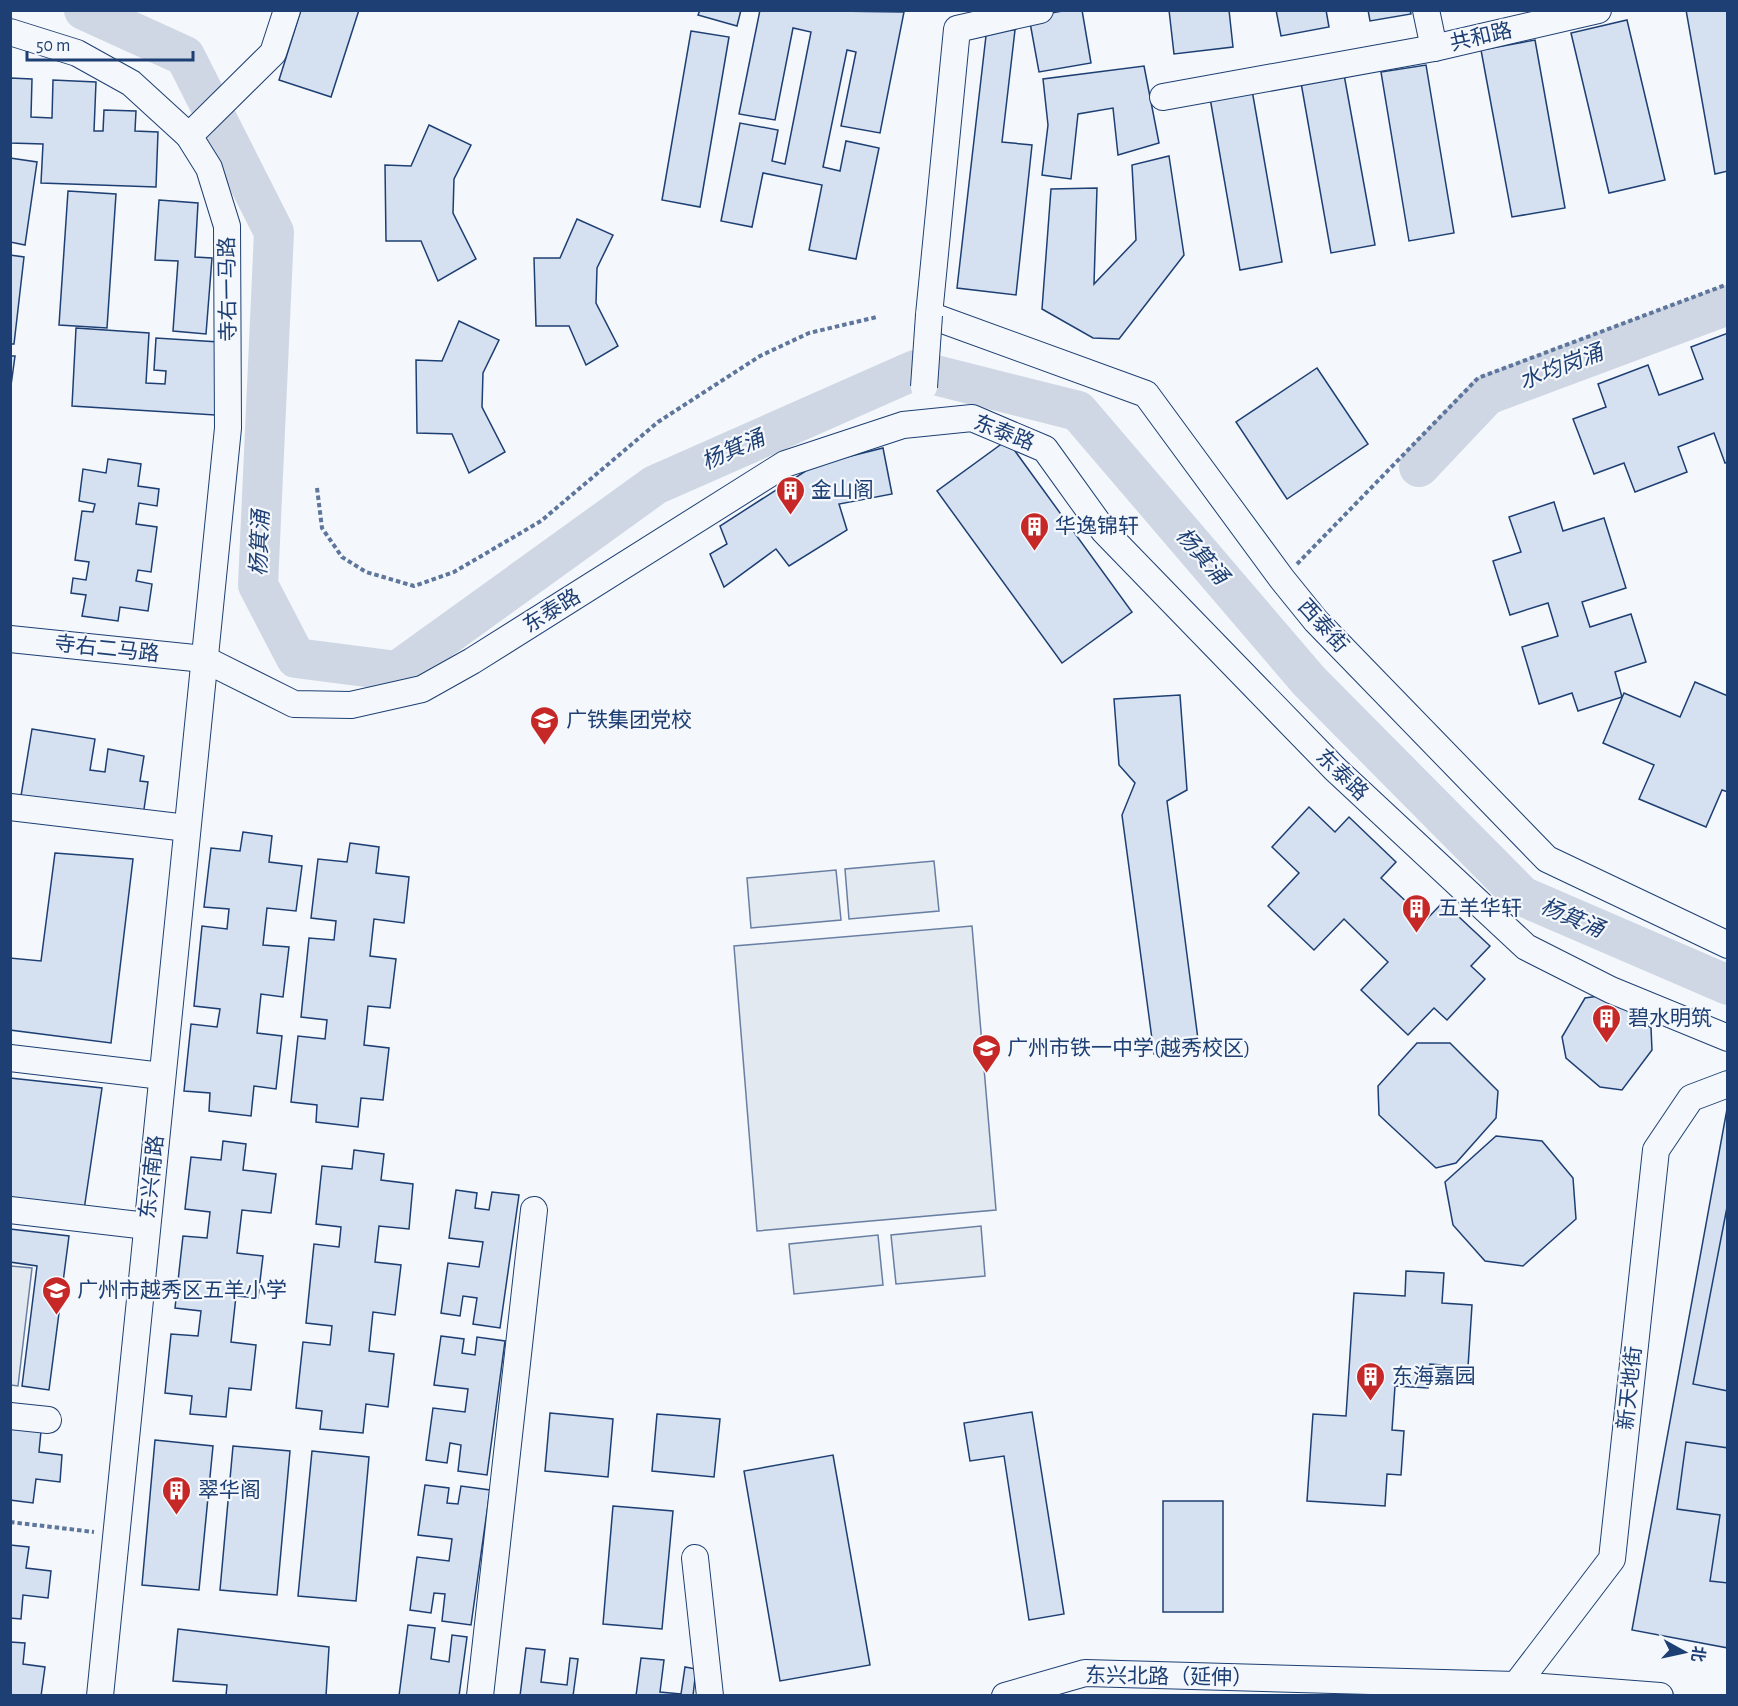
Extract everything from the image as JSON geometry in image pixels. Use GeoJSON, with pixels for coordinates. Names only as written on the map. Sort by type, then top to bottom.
{"type":"FeatureCollection","features":[{"type":"Feature","properties":{"kind":"street"},"geometry":{"type":"LineString","coordinates":[[189,136],[273,53],[287,10]]}},
{"type":"Feature","properties":{"kind":"street"},"geometry":{"type":"LineString","coordinates":[[922,423],[929,315],[957,29],[1041,10]]}},
{"type":"Feature","properties":{"kind":"street"},"geometry":{"type":"LineString","coordinates":[[1426,10],[1434,48]]}},
{"type":"Feature","properties":{"kind":"street","name":"共和路"},"geometry":{"type":"LineString","coordinates":[[1164,97],[1434,48],[1598,10]]}},
{"type":"Feature","properties":{"kind":"street","name":"寺右一马路"},"geometry":{"type":"LineString","coordinates":[[10,32],[77,53],[131,83],[189,136],[209,168],[227,226],[228,428],[204,659]]}},
{"type":"Feature","properties":{"kind":"street","name":"西泰街"},"geometry":{"type":"LineString","coordinates":[[929,315],[1146,394],[1282,579],[1316,621],[1547,859],[1728,945]]}},
{"type":"Feature","properties":{"kind":"street","name":"东泰路"},"geometry":{"type":"LineString","coordinates":[[204,659],[294,704],[351,705],[422,689],[491,649],[785,464],[903,425],[972,418],[1045,449],[1104,531],[1335,769],[1526,947],[1611,990],[1728,1038]]}},
{"type":"Feature","properties":{"kind":"street","name":"寺右二马路"},"geometry":{"type":"LineString","coordinates":[[10,639],[204,659]]}},
{"type":"Feature","properties":{"kind":"street","name":"东兴南路"},"geometry":{"type":"LineString","coordinates":[[100,1695],[204,659]]}},
{"type":"Feature","properties":{"kind":"street"},"geometry":{"type":"LineString","coordinates":[[10,807],[187,828]]}},
{"type":"Feature","properties":{"kind":"street"},"geometry":{"type":"LineString","coordinates":[[10,1058],[162,1076]]}},
{"type":"Feature","properties":{"kind":"street","name":"新天地街"},"geometry":{"type":"LineString","coordinates":[[1514,1690],[1612,1559],[1656,1150],[1691,1098],[1728,1084]]}},
{"type":"Feature","properties":{"kind":"street"},"geometry":{"type":"LineString","coordinates":[[10,1210],[147,1226]]}},
{"type":"Feature","properties":{"kind":"street"},"geometry":{"type":"LineString","coordinates":[[480,1695],[534,1210]]}},
{"type":"Feature","properties":{"kind":"street"},"geometry":{"type":"LineString","coordinates":[[10,1416],[48,1420]]}},
{"type":"Feature","properties":{"kind":"street"},"geometry":{"type":"LineString","coordinates":[[695,1558],[710,1695]]}},
{"type":"Feature","properties":{"kind":"street","name":"东兴北路（延伸）"},"geometry":{"type":"LineString","coordinates":[[1005,1695],[1085,1673],[1660,1695]]}},
{"type":"Feature","properties":{"kind":"path"},"geometry":{"type":"LineString","coordinates":[[1282,579],[1478,378],[1728,284]]}},
{"type":"Feature","properties":{"kind":"path"},"geometry":{"type":"LineString","coordinates":[[317,488],[322,528],[342,557],[366,572],[414,586],[454,572],[541,521],[658,422],[760,356],[809,333],[877,317]]}},
{"type":"Feature","properties":{"kind":"path"},"geometry":{"type":"LineString","coordinates":[[10,1522],[76,1529]]}},
{"type":"Feature","properties":{"kind":"shaded area"},"geometry":{"type":"Polygon","coordinates":[[[934,861],[939,911],[849,919],[845,869],[934,861]]]}},
{"type":"Feature","properties":{"kind":"shaded area"},"geometry":{"type":"Polygon","coordinates":[[[836,870],[841,920],[751,928],[747,878],[836,870]]]}},
{"type":"Feature","properties":{"kind":"shaded area"},"geometry":{"type":"Polygon","coordinates":[[[972,926],[996,1210],[757,1231],[734,946],[972,926]]]}},
{"type":"Feature","properties":{"kind":"shaded area"},"geometry":{"type":"Polygon","coordinates":[[[981,1226],[985,1276],[896,1284],[891,1235],[981,1226]]]}},
{"type":"Feature","properties":{"kind":"shaded area"},"geometry":{"type":"Polygon","coordinates":[[[878,1235],[883,1285],[794,1294],[789,1244],[878,1235]]]}},
{"type":"Feature","properties":{"kind":"shaded area"},"geometry":{"type":"Polygon","coordinates":[[[11,1266],[32,1268],[18,1386],[11,1385],[11,1266]]]}},
{"type":"Feature","properties":{"kind":"building"},"geometry":{"type":"Polygon","coordinates":[[[301,10],[359,10],[331,97],[279,80],[301,10]]]}},
{"type":"Feature","properties":{"kind":"building"},"geometry":{"type":"Polygon","coordinates":[[[700,10],[741,10],[737,26],[698,15],[700,10]]]}},
{"type":"Feature","properties":{"kind":"building"},"geometry":{"type":"Polygon","coordinates":[[[760,10],[904,12],[880,133],[841,126],[856,52],[847,50],[823,167],[840,171],[846,141],[879,148],[856,259],[809,250],[822,185],[763,173],[752,227],[721,221],[740,123],[778,130],[772,161],[785,164],[811,32],[793,28],[775,120],[739,114],[760,10]]]}},
{"type":"Feature","properties":{"kind":"building"},"geometry":{"type":"Polygon","coordinates":[[[1068,10],[1082,10],[1091,63],[1039,72],[1029,17],[1068,10]]]}},
{"type":"Feature","properties":{"kind":"building"},"geometry":{"type":"Polygon","coordinates":[[[1169,10],[1229,10],[1233,47],[1174,54],[1169,10]]]}},
{"type":"Feature","properties":{"kind":"building"},"geometry":{"type":"Polygon","coordinates":[[[1276,10],[1326,10],[1329,27],[1281,36],[1276,10]]]}},
{"type":"Feature","properties":{"kind":"building"},"geometry":{"type":"Polygon","coordinates":[[[1368,10],[1410,10],[1411,14],[1370,21],[1368,10]]]}},
{"type":"Feature","properties":{"kind":"building"},"geometry":{"type":"Polygon","coordinates":[[[1686,10],[1728,10],[1728,171],[1715,174],[1686,10]]]}},
{"type":"Feature","properties":{"kind":"building"},"geometry":{"type":"Polygon","coordinates":[[[1627,20],[1665,180],[1609,193],[1571,33],[1627,20]]]}},
{"type":"Feature","properties":{"kind":"building"},"geometry":{"type":"Polygon","coordinates":[[[987,27],[1015,30],[1002,142],[1032,145],[1016,295],[957,288],[987,27]]]}},
{"type":"Feature","properties":{"kind":"building"},"geometry":{"type":"Polygon","coordinates":[[[691,31],[729,37],[700,207],[662,200],[691,31]]]}},
{"type":"Feature","properties":{"kind":"building"},"geometry":{"type":"Polygon","coordinates":[[[1535,40],[1565,208],[1512,217],[1481,50],[1535,40]]]}},
{"type":"Feature","properties":{"kind":"building"},"geometry":{"type":"Polygon","coordinates":[[[1426,65],[1454,233],[1409,241],[1381,72],[1426,65]]]}},
{"type":"Feature","properties":{"kind":"building"},"geometry":{"type":"Polygon","coordinates":[[[1144,66],[1159,143],[1118,155],[1113,108],[1078,114],[1071,179],[1042,175],[1048,125],[1043,79],[1144,66]]]}},
{"type":"Feature","properties":{"kind":"building"},"geometry":{"type":"Polygon","coordinates":[[[1343,69],[1375,245],[1331,253],[1300,77],[1343,69]]]}},
{"type":"Feature","properties":{"kind":"building"},"geometry":{"type":"Polygon","coordinates":[[[10,78],[32,79],[31,117],[52,118],[53,80],[96,82],[94,131],[103,131],[104,110],[136,111],[135,131],[158,132],[156,187],[41,183],[43,144],[10,143],[10,78]]]}},
{"type":"Feature","properties":{"kind":"building"},"geometry":{"type":"Polygon","coordinates":[[[1252,90],[1282,262],[1240,270],[1210,98],[1252,90]]]}},
{"type":"Feature","properties":{"kind":"building"},"geometry":{"type":"Polygon","coordinates":[[[429,125],[471,145],[454,179],[453,213],[476,259],[438,281],[421,241],[386,241],[385,165],[411,166],[429,125]]]}},
{"type":"Feature","properties":{"kind":"building"},"geometry":{"type":"Polygon","coordinates":[[[1169,156],[1184,255],[1119,339],[1093,338],[1042,309],[1051,189],[1097,188],[1094,284],[1136,240],[1132,165],[1169,156]]]}},
{"type":"Feature","properties":{"kind":"building"},"geometry":{"type":"Polygon","coordinates":[[[10,158],[37,162],[25,245],[10,242],[10,158]]]}},
{"type":"Feature","properties":{"kind":"building"},"geometry":{"type":"Polygon","coordinates":[[[68,191],[116,194],[107,328],[59,325],[68,191]]]}},
{"type":"Feature","properties":{"kind":"building"},"geometry":{"type":"Polygon","coordinates":[[[159,200],[198,203],[195,257],[212,258],[206,334],[173,331],[178,261],[155,260],[159,200]]]}},
{"type":"Feature","properties":{"kind":"building"},"geometry":{"type":"Polygon","coordinates":[[[577,219],[613,235],[597,268],[596,303],[618,346],[586,365],[569,326],[536,326],[534,258],[560,258],[577,219]]]}},
{"type":"Feature","properties":{"kind":"building"},"geometry":{"type":"Polygon","coordinates":[[[10,255],[24,257],[14,344],[10,344],[10,255]]]}},
{"type":"Feature","properties":{"kind":"building"},"geometry":{"type":"Polygon","coordinates":[[[459,321],[499,340],[483,373],[482,407],[505,452],[469,473],[452,434],[417,433],[416,360],[442,361],[459,321]]]}},
{"type":"Feature","properties":{"kind":"building"},"geometry":{"type":"Polygon","coordinates":[[[76,328],[149,333],[146,383],[165,384],[166,371],[154,370],[156,338],[219,342],[215,415],[72,406],[76,328]]]}},
{"type":"Feature","properties":{"kind":"building"},"geometry":{"type":"Polygon","coordinates":[[[1728,333],[1728,462],[1725,463],[1714,433],[1678,447],[1687,472],[1635,492],[1624,463],[1594,474],[1573,419],[1606,407],[1598,384],[1648,365],[1659,395],[1703,379],[1691,347],[1728,333]]]}},
{"type":"Feature","properties":{"kind":"building"},"geometry":{"type":"Polygon","coordinates":[[[10,356],[15,356],[10,393],[10,356]]]}},
{"type":"Feature","properties":{"kind":"building"},"geometry":{"type":"Polygon","coordinates":[[[1317,368],[1368,444],[1287,499],[1236,422],[1317,368]]]}},
{"type":"Feature","properties":{"kind":"building","name":"华逸锦轩"},"geometry":{"type":"Polygon","coordinates":[[[1007,440],[1132,612],[1062,663],[937,491],[1007,440]]]}},
{"type":"Feature","properties":{"kind":"building","name":"金山阁"},"geometry":{"type":"Polygon","coordinates":[[[883,448],[892,494],[839,504],[847,530],[789,566],[776,549],[724,587],[710,554],[727,544],[720,526],[815,465],[883,448]]]}},
{"type":"Feature","properties":{"kind":"building"},"geometry":{"type":"Polygon","coordinates":[[[108,459],[141,464],[138,486],[159,489],[157,506],[139,503],[136,524],[157,527],[151,572],[138,570],[136,581],[152,584],[148,611],[120,607],[118,621],[82,616],[86,595],[71,593],[73,578],[86,580],[89,562],[75,560],[82,511],[93,512],[95,504],[79,501],[83,469],[106,473],[108,459]]]}},
{"type":"Feature","properties":{"kind":"building"},"geometry":{"type":"Polygon","coordinates":[[[1554,502],[1563,531],[1604,518],[1626,588],[1582,602],[1590,627],[1631,614],[1646,662],[1615,672],[1622,697],[1578,711],[1572,693],[1539,704],[1522,647],[1558,636],[1548,603],[1510,615],[1493,561],[1521,552],[1509,517],[1554,502]]]}},
{"type":"Feature","properties":{"kind":"building"},"geometry":{"type":"Polygon","coordinates":[[[1695,682],[1728,696],[1728,792],[1722,790],[1706,827],[1639,799],[1654,765],[1603,743],[1624,693],[1680,717],[1695,682]]]}},
{"type":"Feature","properties":{"kind":"building"},"geometry":{"type":"Polygon","coordinates":[[[1180,695],[1187,790],[1167,801],[1199,1047],[1154,1054],[1122,815],[1135,783],[1119,765],[1114,699],[1180,695]]]}},
{"type":"Feature","properties":{"kind":"building"},"geometry":{"type":"Polygon","coordinates":[[[32,729],[95,739],[90,770],[105,772],[108,749],[144,756],[140,781],[148,782],[143,816],[21,796],[32,729]]]}},
{"type":"Feature","properties":{"kind":"building","name":"五羊华轩"},"geometry":{"type":"Polygon","coordinates":[[[1309,807],[1335,832],[1349,817],[1396,862],[1381,878],[1426,920],[1443,902],[1490,946],[1471,966],[1485,979],[1447,1020],[1434,1008],[1408,1035],[1361,990],[1388,962],[1344,919],[1314,950],[1268,906],[1299,873],[1272,847],[1309,807]]]}},
{"type":"Feature","properties":{"kind":"building"},"geometry":{"type":"Polygon","coordinates":[[[243,832],[272,836],[269,862],[302,866],[296,911],[267,908],[263,945],[289,947],[283,997],[261,994],[257,1033],[282,1036],[276,1089],[254,1086],[251,1116],[209,1111],[210,1093],[184,1091],[191,1024],[217,1027],[220,1009],[194,1006],[202,926],[227,929],[229,909],[204,907],[211,848],[240,851],[243,832]]]}},
{"type":"Feature","properties":{"kind":"building"},"geometry":{"type":"Polygon","coordinates":[[[350,843],[379,847],[376,873],[409,877],[404,923],[374,919],[370,956],[396,959],[390,1008],[368,1006],[364,1045],[389,1048],[383,1100],[361,1098],[358,1127],[316,1122],[317,1105],[291,1102],[298,1036],[325,1039],[327,1020],[301,1017],[309,938],[334,940],[336,921],[311,918],[318,859],[347,862],[350,843]]]}},
{"type":"Feature","properties":{"kind":"building"},"geometry":{"type":"Polygon","coordinates":[[[55,853],[133,859],[111,1043],[10,1030],[10,958],[41,961],[55,853]]]}},
{"type":"Feature","properties":{"kind":"building","name":"碧水明筑"},"geometry":{"type":"Polygon","coordinates":[[[1606,995],[1651,1028],[1652,1050],[1622,1090],[1600,1087],[1566,1058],[1562,1037],[1585,998],[1606,995]]]}},
{"type":"Feature","properties":{"kind":"building"},"geometry":{"type":"Polygon","coordinates":[[[1417,1043],[1450,1043],[1498,1091],[1496,1118],[1456,1163],[1436,1168],[1379,1115],[1378,1086],[1417,1043]]]}},
{"type":"Feature","properties":{"kind":"building"},"geometry":{"type":"Polygon","coordinates":[[[10,1078],[102,1088],[84,1210],[10,1202],[10,1078]]]}},
{"type":"Feature","properties":{"kind":"building"},"geometry":{"type":"Polygon","coordinates":[[[1728,1109],[1728,1648],[1632,1630],[1728,1109]]]}},
{"type":"Feature","properties":{"kind":"building"},"geometry":{"type":"Polygon","coordinates":[[[1496,1136],[1542,1141],[1573,1178],[1576,1219],[1523,1266],[1485,1261],[1453,1225],[1445,1182],[1496,1136]]]}},
{"type":"Feature","properties":{"kind":"building"},"geometry":{"type":"Polygon","coordinates":[[[223,1141],[246,1144],[243,1170],[276,1174],[271,1213],[242,1210],[237,1253],[263,1256],[258,1298],[236,1296],[231,1342],[256,1345],[251,1390],[229,1388],[226,1417],[190,1414],[192,1396],[165,1393],[171,1334],[198,1336],[201,1311],[175,1308],[183,1236],[207,1238],[210,1212],[185,1209],[191,1157],[221,1160],[223,1141]]]}},
{"type":"Feature","properties":{"kind":"building"},"geometry":{"type":"Polygon","coordinates":[[[354,1150],[384,1154],[381,1180],[413,1184],[409,1229],[379,1226],[375,1262],[401,1265],[395,1315],[373,1312],[369,1351],[394,1354],[388,1407],[366,1404],[363,1433],[320,1429],[322,1411],[296,1408],[303,1342],[330,1345],[332,1326],[306,1323],[314,1244],[339,1247],[341,1227],[316,1224],[322,1166],[352,1169],[354,1150]]]}},
{"type":"Feature","properties":{"kind":"building"},"geometry":{"type":"Polygon","coordinates":[[[456,1190],[477,1193],[475,1208],[489,1210],[492,1192],[519,1195],[500,1328],[473,1324],[477,1298],[463,1296],[460,1316],[441,1313],[448,1263],[479,1267],[483,1242],[449,1238],[456,1190]]]}},
{"type":"Feature","properties":{"kind":"building"},"geometry":{"type":"Polygon","coordinates":[[[1728,1202],[1728,1391],[1693,1384],[1728,1202]]]}},
{"type":"Feature","properties":{"kind":"building"},"geometry":{"type":"Polygon","coordinates":[[[10,1229],[69,1236],[49,1390],[22,1386],[37,1266],[10,1262],[10,1229]]]}},
{"type":"Feature","properties":{"kind":"building","name":"东海嘉园"},"geometry":{"type":"Polygon","coordinates":[[[1406,1271],[1444,1273],[1442,1303],[1472,1305],[1468,1367],[1430,1364],[1428,1388],[1395,1386],[1392,1430],[1404,1431],[1401,1475],[1387,1474],[1385,1506],[1307,1501],[1313,1414],[1346,1416],[1354,1293],[1405,1296],[1406,1271]]]}},
{"type":"Feature","properties":{"kind":"building"},"geometry":{"type":"Polygon","coordinates":[[[441,1336],[464,1339],[462,1353],[475,1355],[477,1337],[505,1341],[487,1475],[458,1471],[461,1445],[450,1443],[447,1463],[426,1460],[433,1408],[465,1412],[468,1389],[434,1385],[441,1336]]]}},
{"type":"Feature","properties":{"kind":"building"},"geometry":{"type":"Polygon","coordinates":[[[1032,1412],[1064,1614],[1029,1620],[1004,1456],[970,1461],[964,1423],[1032,1412]]]}},
{"type":"Feature","properties":{"kind":"building"},"geometry":{"type":"Polygon","coordinates":[[[550,1413],[613,1419],[608,1477],[545,1471],[550,1413]]]}},
{"type":"Feature","properties":{"kind":"building"},"geometry":{"type":"Polygon","coordinates":[[[657,1414],[720,1419],[714,1477],[652,1471],[657,1414]]]}},
{"type":"Feature","properties":{"kind":"building"},"geometry":{"type":"Polygon","coordinates":[[[10,1428],[41,1431],[39,1452],[62,1455],[60,1482],[36,1479],[33,1503],[10,1500],[10,1428]]]}},
{"type":"Feature","properties":{"kind":"building","name":"翠华阁"},"geometry":{"type":"Polygon","coordinates":[[[155,1440],[213,1446],[199,1590],[142,1585],[155,1440]]]}},
{"type":"Feature","properties":{"kind":"building"},"geometry":{"type":"Polygon","coordinates":[[[1686,1442],[1728,1448],[1728,1583],[1710,1581],[1720,1515],[1677,1509],[1686,1442]]]}},
{"type":"Feature","properties":{"kind":"building"},"geometry":{"type":"Polygon","coordinates":[[[233,1446],[290,1451],[277,1595],[220,1590],[233,1446]]]}},
{"type":"Feature","properties":{"kind":"building"},"geometry":{"type":"Polygon","coordinates":[[[312,1451],[369,1457],[356,1601],[298,1596],[312,1451]]]}},
{"type":"Feature","properties":{"kind":"building"},"geometry":{"type":"Polygon","coordinates":[[[833,1455],[870,1665],[780,1681],[744,1471],[833,1455]]]}},
{"type":"Feature","properties":{"kind":"building"},"geometry":{"type":"Polygon","coordinates":[[[425,1485],[449,1488],[447,1503],[458,1504],[461,1486],[490,1490],[471,1625],[442,1621],[445,1594],[434,1593],[431,1613],[410,1610],[417,1557],[449,1561],[452,1539],[418,1535],[425,1485]]]}},
{"type":"Feature","properties":{"kind":"building"},"geometry":{"type":"Polygon","coordinates":[[[1163,1501],[1223,1501],[1223,1612],[1163,1612],[1163,1501]]]}},
{"type":"Feature","properties":{"kind":"building"},"geometry":{"type":"Polygon","coordinates":[[[613,1506],[673,1511],[662,1629],[603,1624],[613,1506]]]}},
{"type":"Feature","properties":{"kind":"building"},"geometry":{"type":"Polygon","coordinates":[[[10,1545],[29,1547],[26,1568],[51,1571],[48,1598],[23,1595],[21,1619],[10,1618],[10,1545]]]}},
{"type":"Feature","properties":{"kind":"building"},"geometry":{"type":"Polygon","coordinates":[[[408,1625],[435,1628],[431,1659],[449,1662],[452,1635],[467,1637],[459,1696],[399,1696],[408,1625]]]}},
{"type":"Feature","properties":{"kind":"building"},"geometry":{"type":"Polygon","coordinates":[[[178,1629],[329,1647],[326,1696],[226,1696],[227,1685],[173,1681],[178,1629]]]}},
{"type":"Feature","properties":{"kind":"building"},"geometry":{"type":"Polygon","coordinates":[[[10,1642],[25,1643],[23,1664],[45,1667],[41,1696],[10,1696],[10,1642]]]}},
{"type":"Feature","properties":{"kind":"building"},"geometry":{"type":"Polygon","coordinates":[[[526,1648],[545,1650],[541,1682],[567,1685],[570,1658],[578,1659],[573,1696],[520,1696],[526,1648]]]}},
{"type":"Feature","properties":{"kind":"building"},"geometry":{"type":"Polygon","coordinates":[[[641,1658],[664,1660],[660,1692],[681,1694],[685,1667],[696,1669],[693,1696],[636,1696],[641,1658]]]}},
{"type":"Feature","properties":{"kind":"waterway","name":"杨箕涌"},"geometry":{"type":"LineString","coordinates":[[84,10],[185,56],[274,232],[258,585],[296,658],[397,671],[655,485],[915,370],[1078,411],[1309,681],[1522,896],[1728,985]]}},
{"type":"Feature","properties":{"kind":"waterway","name":"水均岗涌"},"geometry":{"type":"LineString","coordinates":[[1419,467],[1487,395],[1728,305]]}},
{"type":"Feature","properties":{"kind":"place","name":"金山阁"},"geometry":{"type":"Point","coordinates":[790,516]}},
{"type":"Feature","properties":{"kind":"place","name":"华逸锦轩"},"geometry":{"type":"Point","coordinates":[1034,552]}},
{"type":"Feature","properties":{"kind":"place","name":"广铁集团党校"},"geometry":{"type":"Point","coordinates":[545,746]}},
{"type":"Feature","properties":{"kind":"place","name":"五羊华轩"},"geometry":{"type":"Point","coordinates":[1417,934]}},
{"type":"Feature","properties":{"kind":"place","name":"碧水明筑"},"geometry":{"type":"Point","coordinates":[1607,1044]}},
{"type":"Feature","properties":{"kind":"place","name":"广州市铁一中学(越秀校区)"},"geometry":{"type":"Point","coordinates":[986,1074]}},
{"type":"Feature","properties":{"kind":"place","name":"广州市越秀区五羊小学"},"geometry":{"type":"Point","coordinates":[56,1316]}},
{"type":"Feature","properties":{"kind":"place","name":"东海嘉园"},"geometry":{"type":"Point","coordinates":[1371,1402]}},
{"type":"Feature","properties":{"kind":"place","name":"翠华阁"},"geometry":{"type":"Point","coordinates":[177,1516]}}]}
